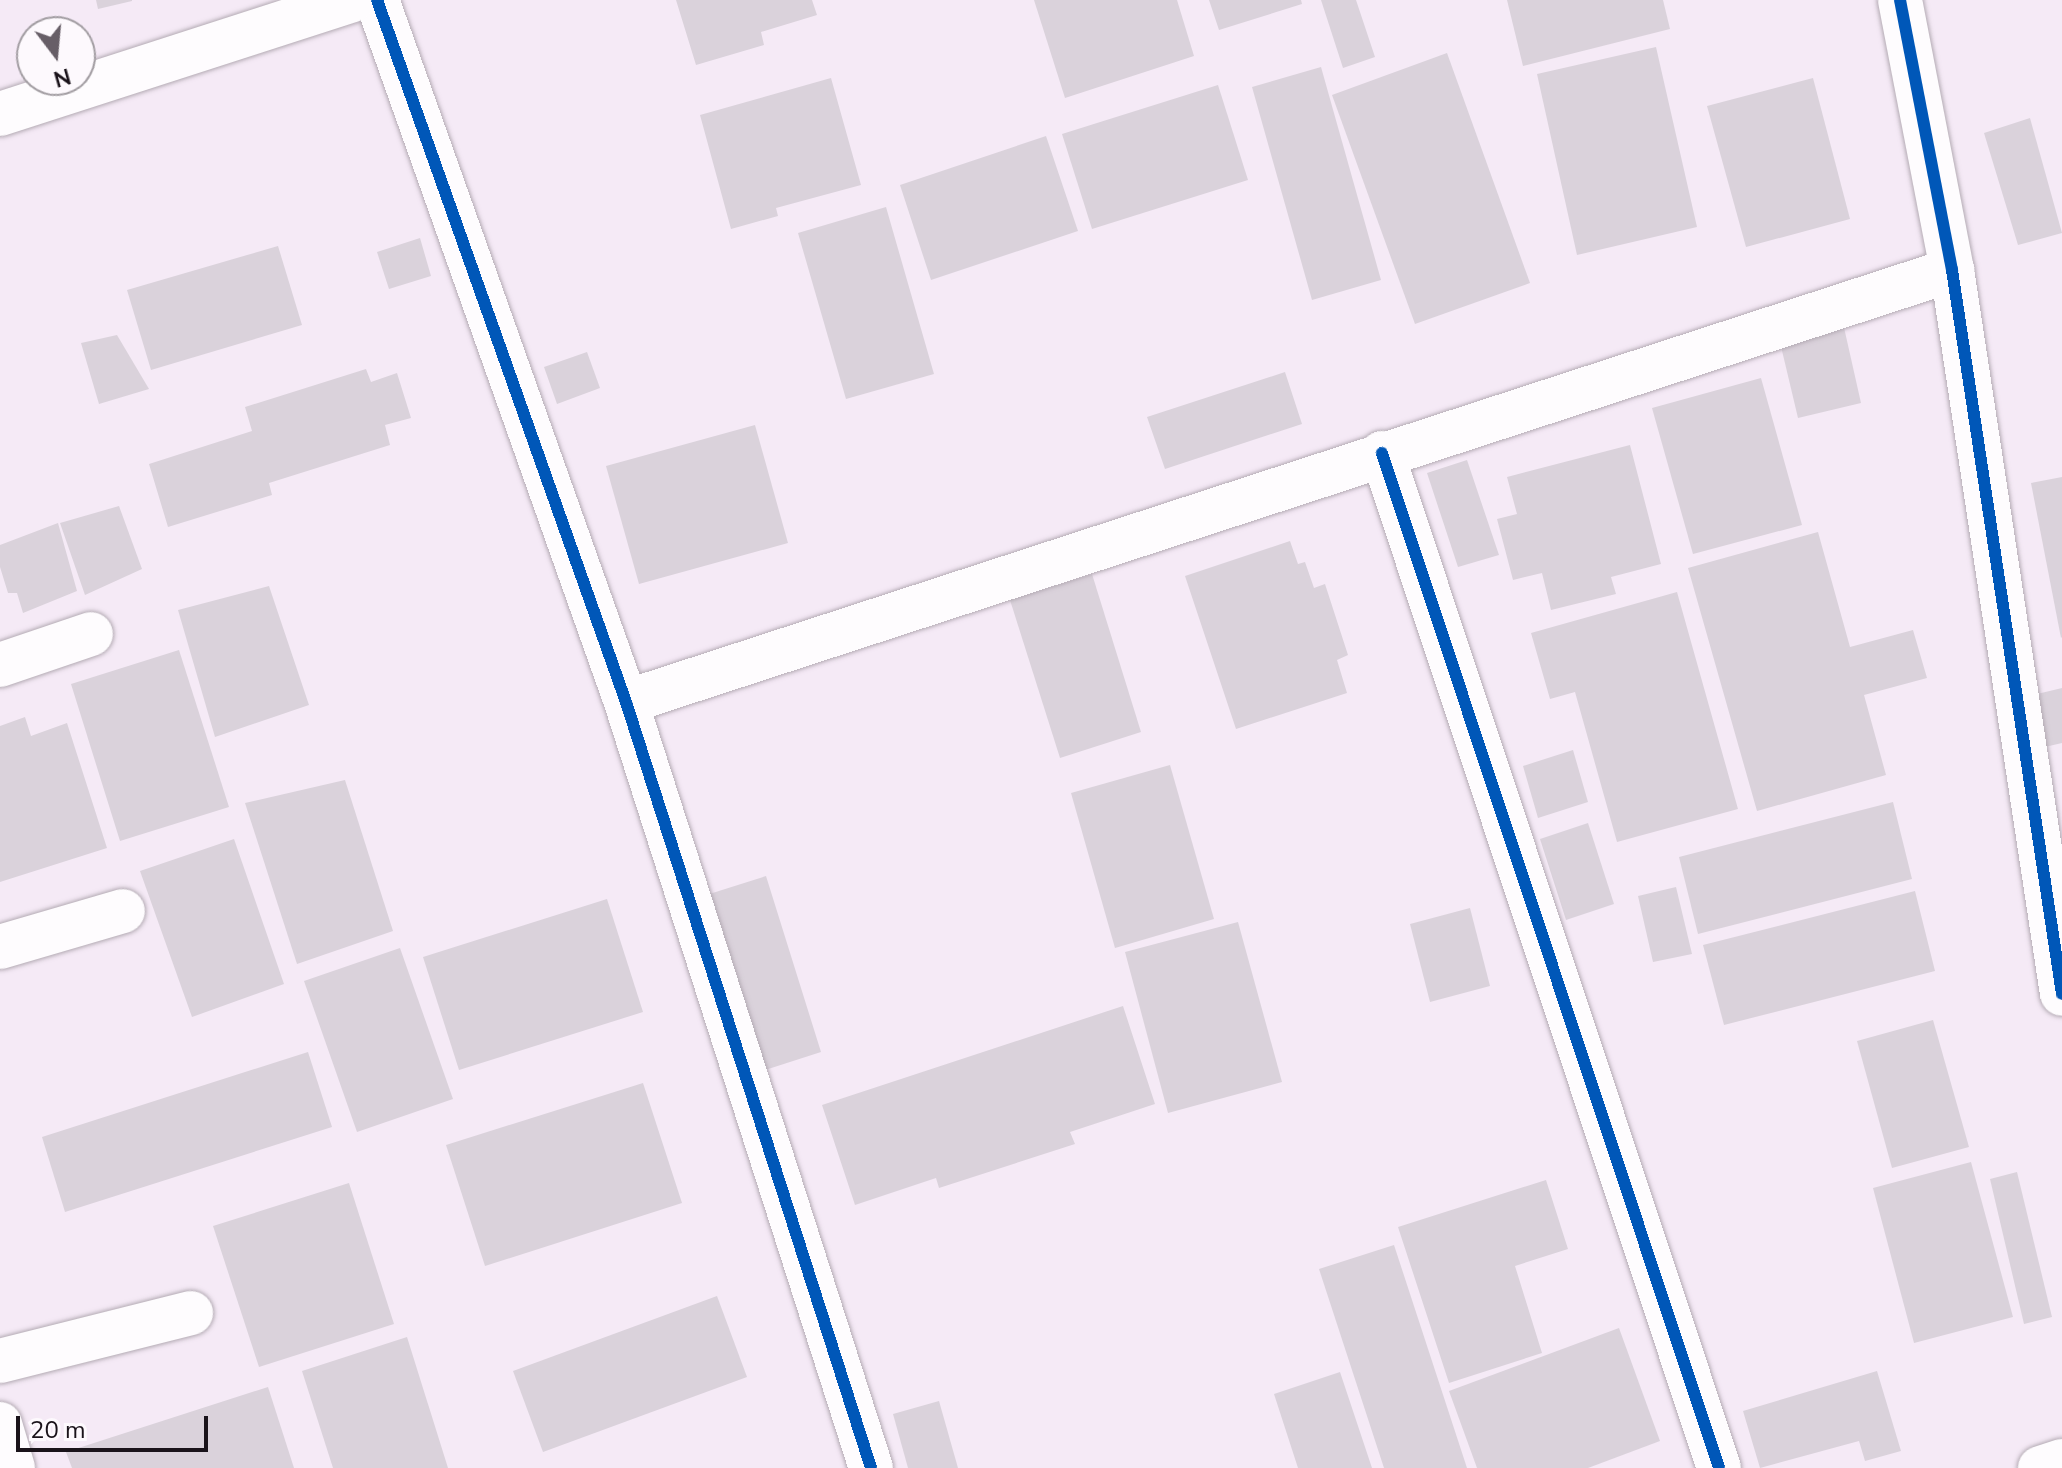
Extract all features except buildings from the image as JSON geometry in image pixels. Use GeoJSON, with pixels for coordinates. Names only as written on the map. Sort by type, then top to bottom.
{"type":"FeatureCollection","features":[{"type":"Feature","properties":{"kind":"street"},"geometry":{"type":"LineString","coordinates":[[0,114],[352,0]]}},
{"type":"Feature","properties":{"kind":"street"},"geometry":{"type":"LineString","coordinates":[[377,0],[626,702],[871,1468]]}},
{"type":"Feature","properties":{"kind":"street"},"geometry":{"type":"LineString","coordinates":[[1900,0],[1952,270],[2062,994]]}},
{"type":"Feature","properties":{"kind":"street"},"geometry":{"type":"LineString","coordinates":[[626,702],[1382,453],[1952,270]]}},
{"type":"Feature","properties":{"kind":"street"},"geometry":{"type":"LineString","coordinates":[[1382,453],[1719,1468]]}},
{"type":"Feature","properties":{"kind":"street"},"geometry":{"type":"LineString","coordinates":[[0,665],[91,634]]}},
{"type":"Feature","properties":{"kind":"street"},"geometry":{"type":"LineString","coordinates":[[0,947],[123,911]]}},
{"type":"Feature","properties":{"kind":"street"},"geometry":{"type":"LineString","coordinates":[[0,1361],[191,1313]]}},
{"type":"Feature","properties":{"kind":"street"},"geometry":{"type":"LineString","coordinates":[[0,1424],[13,1468]]}},
{"type":"Feature","properties":{"kind":"street"},"geometry":{"type":"LineString","coordinates":[[2040,1468],[2062,1461]]}},
{"type":"Feature","properties":{"kind":"cycle path"},"geometry":{"type":"LineString","coordinates":[[377,0],[626,702],[871,1468]]}},
{"type":"Feature","properties":{"kind":"cycle path"},"geometry":{"type":"LineString","coordinates":[[1900,0],[1952,270],[2062,994]]}},
{"type":"Feature","properties":{"kind":"cycle path"},"geometry":{"type":"LineString","coordinates":[[1382,453],[1719,1468]]}}]}
